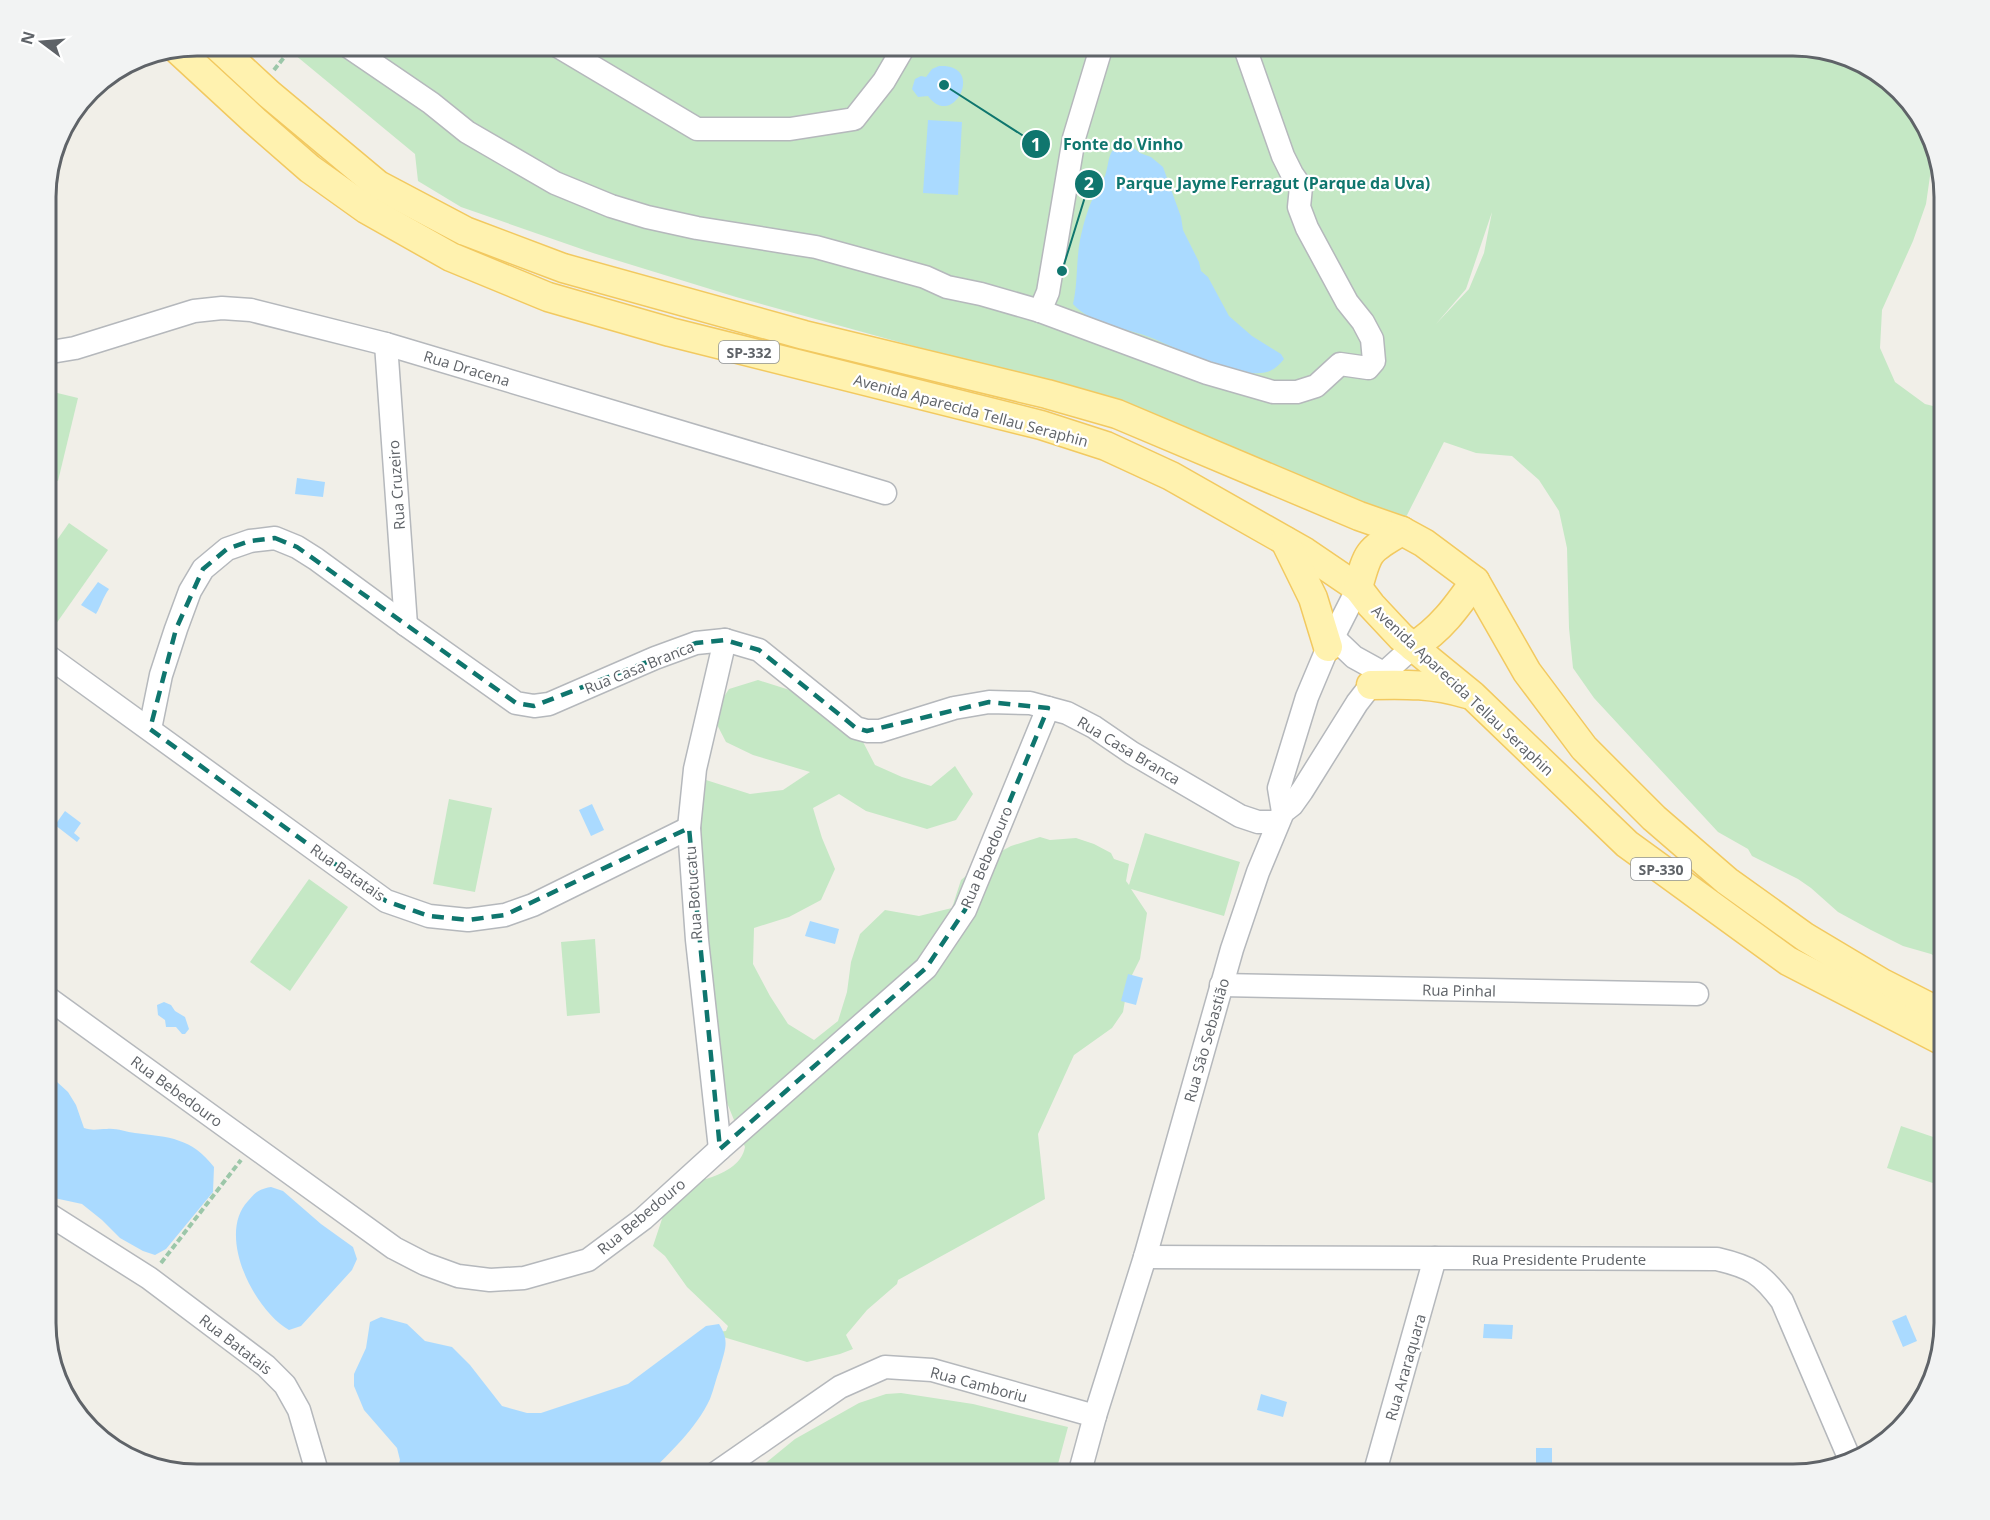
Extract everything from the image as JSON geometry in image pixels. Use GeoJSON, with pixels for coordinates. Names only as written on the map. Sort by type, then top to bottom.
{"type":"FeatureCollection","features":[{"type":"Feature","properties":{"kind":"main road","name":"Avenida Aparecida Tellau Seraphin"},"geometry":{"type":"LineString","coordinates":[[185,56],[255,122],[310,169],[366,209],[451,257],[548,297],[670,332],[1041,425],[1106,446],[1171,476],[1305,552],[1358,588],[1371,605],[1413,647],[1472,695],[1627,844],[1788,961],[1934,1036]]}},
{"type":"Feature","properties":{"kind":"main road","name":"Avenida Aparecida Tellau Seraphin"},"geometry":{"type":"LineString","coordinates":[[228,56],[261,87],[378,184],[465,231],[563,268],[804,335],[1047,394],[1117,414],[1359,516],[1402,531],[1424,543],[1475,581],[1527,672],[1584,748],[1654,818],[1727,881],[1805,937],[1934,1009]]}},
{"type":"Feature","properties":{"kind":"main road"},"geometry":{"type":"LineString","coordinates":[[1358,588],[1366,559],[1376,546],[1402,531]]}},
{"type":"Feature","properties":{"kind":"main road"},"geometry":{"type":"LineString","coordinates":[[1285,541],[1313,598],[1331,642]]}},
{"type":"Feature","properties":{"kind":"main road"},"geometry":{"type":"LineString","coordinates":[[1413,647],[1438,629],[1456,609],[1475,581]]}},
{"type":"Feature","properties":{"kind":"main road"},"geometry":{"type":"LineString","coordinates":[[1377,679],[1443,687],[1472,695]]}},
{"type":"Feature","properties":{"kind":"street"},"geometry":{"type":"LineString","coordinates":[[362,56],[431,103],[467,132],[555,183],[611,206],[647,217],[698,228],[816,247],[925,277],[947,287],[1040,311],[1207,373],[1273,392],[1297,392],[1316,386],[1340,364],[1368,368],[1374,361],[1372,339],[1363,322],[1347,302],[1307,228],[1299,207],[1301,187],[1280,148],[1248,56]]}},
{"type":"Feature","properties":{"kind":"street"},"geometry":{"type":"LineString","coordinates":[[574,56],[697,129],[790,129],[854,119],[884,81],[899,56]]}},
{"type":"Feature","properties":{"kind":"street"},"geometry":{"type":"LineString","coordinates":[[1040,311],[1048,292],[1074,138],[1099,56]]}},
{"type":"Feature","properties":{"kind":"street","name":"Rua Dracena"},"geometry":{"type":"LineString","coordinates":[[56,351],[75,348],[194,311],[222,308],[251,310],[386,344],[885,493]]}},
{"type":"Feature","properties":{"kind":"street","name":"Rua Cruzeiro"},"geometry":{"type":"LineString","coordinates":[[386,344],[406,626]]}},
{"type":"Feature","properties":{"kind":"street","name":"Rua Casa Branca"},"geometry":{"type":"LineString","coordinates":[[150,729],[161,675],[190,591],[203,569],[227,549],[275,538],[297,547],[516,703],[534,706],[549,704],[655,658],[696,643],[725,640],[759,650],[856,728],[880,732],[954,708],[989,702],[1030,703],[1068,713],[1095,727],[1132,753],[1240,816],[1258,822],[1281,817]]}},
{"type":"Feature","properties":{"kind":"street"},"geometry":{"type":"LineString","coordinates":[[1281,817],[1279,788],[1307,697],[1358,588]]}},
{"type":"Feature","properties":{"kind":"street","name":"Rua Botucatu"},"geometry":{"type":"LineString","coordinates":[[720,1149],[697,940],[688,828],[695,769],[725,640]]}},
{"type":"Feature","properties":{"kind":"street"},"geometry":{"type":"LineString","coordinates":[[1331,642],[1354,657],[1377,679]]}},
{"type":"Feature","properties":{"kind":"street","name":"Rua São Sebastião"},"geometry":{"type":"LineString","coordinates":[[1081,1465],[1145,1257],[1221,985],[1258,873],[1281,817],[1302,791],[1349,715],[1377,679],[1413,647]]}},
{"type":"Feature","properties":{"kind":"street","name":"Rua Batatais"},"geometry":{"type":"LineString","coordinates":[[56,662],[386,900],[429,916],[468,920],[505,915],[533,905],[688,828]]}},
{"type":"Feature","properties":{"kind":"street","name":"Rua Bebedouro"},"geometry":{"type":"LineString","coordinates":[[56,1004],[394,1248],[425,1264],[458,1276],[490,1280],[524,1278],[588,1260],[643,1219],[926,968],[965,910],[1048,708]]}},
{"type":"Feature","properties":{"kind":"street","name":"Rua Pinhal"},"geometry":{"type":"LineString","coordinates":[[1221,985],[1697,994]]}},
{"type":"Feature","properties":{"kind":"street","name":"Rua Batatais"},"geometry":{"type":"LineString","coordinates":[[56,1219],[149,1278],[266,1366],[285,1385],[299,1410],[315,1465]]}},
{"type":"Feature","properties":{"kind":"street","name":"Rua Presidente Prudente"},"geometry":{"type":"LineString","coordinates":[[1145,1257],[1717,1259],[1743,1265],[1766,1280],[1782,1301],[1847,1454]]}},
{"type":"Feature","properties":{"kind":"street","name":"Rua Araraquara"},"geometry":{"type":"LineString","coordinates":[[1377,1465],[1435,1258]]}},
{"type":"Feature","properties":{"kind":"street","name":"Rua Camboriu"},"geometry":{"type":"LineString","coordinates":[[727,1465],[840,1387],[885,1367],[932,1370],[1095,1416]]}},
{"type":"Feature","properties":{"kind":"path"},"geometry":{"type":"LineString","coordinates":[[261,87],[285,56]]}},
{"type":"Feature","properties":{"kind":"path"},"geometry":{"type":"LineString","coordinates":[[149,1278],[252,1145]]}},
{"type":"Feature","properties":{"kind":"highlighted area"},"geometry":{"type":"Polygon","coordinates":[[[275,538],[297,547],[516,703],[534,706],[696,643],[725,640],[759,650],[856,728],[867,731],[989,702],[1048,708],[965,910],[926,968],[720,1149],[689,828],[505,915],[468,920],[429,916],[386,901],[150,729],[176,629],[203,569],[227,549],[250,541],[275,538]]]}},
{"type":"Feature","properties":{"kind":"green space"},"geometry":{"type":"Polygon","coordinates":[[[296,56],[1794,56],[1830,60],[1856,70],[1872,79],[1893,97],[1911,118],[1924,142],[1931,169],[1926,204],[1913,241],[1882,310],[1880,348],[1895,382],[1925,404],[1934,406],[1934,956],[1903,946],[1838,912],[1798,879],[1752,856],[1748,849],[1718,832],[1594,698],[1573,668],[1569,628],[1567,548],[1559,511],[1539,480],[1512,456],[1476,453],[1444,442],[1402,525],[1093,393],[736,297],[593,253],[461,207],[418,181],[415,154],[296,56]],[[1492,212],[1466,289],[1436,324],[1469,289],[1484,253],[1492,212]]]}},
{"type":"Feature","properties":{"kind":"green space"},"geometry":{"type":"Polygon","coordinates":[[[56,393],[78,398],[58,481],[56,481],[56,393]]]}},
{"type":"Feature","properties":{"kind":"green space"},"geometry":{"type":"Polygon","coordinates":[[[69,523],[108,550],[56,624],[56,541],[69,523]]]}},
{"type":"Feature","properties":{"kind":"green space"},"geometry":{"type":"Polygon","coordinates":[[[758,680],[815,698],[861,738],[875,765],[931,786],[955,766],[973,794],[956,820],[927,829],[866,811],[839,794],[813,808],[835,869],[821,900],[789,917],[754,928],[753,964],[788,1024],[814,1040],[838,1021],[847,992],[851,962],[860,934],[885,910],[919,916],[952,908],[961,880],[985,860],[1011,846],[1040,837],[1050,840],[1076,838],[1094,844],[1111,853],[1114,859],[1129,864],[1126,881],[1129,885],[1145,833],[1240,862],[1224,916],[1131,889],[1147,913],[1140,959],[1128,983],[1123,1012],[1112,1028],[1074,1055],[1038,1134],[1045,1199],[898,1280],[897,1284],[867,1310],[846,1335],[853,1349],[807,1362],[710,1333],[726,1331],[728,1326],[687,1287],[665,1256],[653,1246],[665,1210],[706,1171],[706,1179],[736,1164],[745,1147],[723,1093],[684,793],[706,780],[750,794],[783,790],[810,772],[753,755],[726,742],[712,715],[729,689],[758,680]]]}},
{"type":"Feature","properties":{"kind":"green space"},"geometry":{"type":"Polygon","coordinates":[[[449,799],[492,808],[475,892],[433,884],[449,799]]]}},
{"type":"Feature","properties":{"kind":"green space"},"geometry":{"type":"Polygon","coordinates":[[[309,879],[348,907],[290,991],[250,962],[309,879]]]}},
{"type":"Feature","properties":{"kind":"green space"},"geometry":{"type":"Polygon","coordinates":[[[595,939],[600,1013],[567,1016],[561,942],[595,939]]]}},
{"type":"Feature","properties":{"kind":"green space"},"geometry":{"type":"Polygon","coordinates":[[[1901,1126],[1934,1137],[1934,1183],[1887,1168],[1901,1126]]]}},
{"type":"Feature","properties":{"kind":"green space"},"geometry":{"type":"Polygon","coordinates":[[[901,1393],[973,1404],[1068,1427],[1058,1465],[763,1465],[795,1439],[859,1403],[886,1394],[901,1393]]]}},
{"type":"Feature","properties":{"kind":"water"},"geometry":{"type":"Polygon","coordinates":[[[939,66],[953,68],[961,74],[963,83],[961,93],[947,106],[938,105],[928,96],[918,97],[912,89],[915,79],[921,76],[926,77],[932,69],[939,66]]]}},
{"type":"Feature","properties":{"kind":"water"},"geometry":{"type":"Polygon","coordinates":[[[928,120],[962,122],[958,195],[923,193],[928,120]]]}},
{"type":"Feature","properties":{"kind":"water"},"geometry":{"type":"Polygon","coordinates":[[[1130,145],[1163,167],[1181,217],[1183,230],[1201,271],[1208,277],[1229,316],[1252,336],[1281,354],[1284,359],[1274,369],[1252,373],[1214,365],[1152,338],[1090,317],[1073,304],[1080,240],[1089,207],[1105,176],[1113,150],[1130,145]]]}},
{"type":"Feature","properties":{"kind":"water"},"geometry":{"type":"Polygon","coordinates":[[[297,478],[325,482],[323,497],[295,494],[297,478]]]}},
{"type":"Feature","properties":{"kind":"water"},"geometry":{"type":"Polygon","coordinates":[[[98,582],[109,589],[96,614],[81,605],[98,582]]]}},
{"type":"Feature","properties":{"kind":"water"},"geometry":{"type":"Polygon","coordinates":[[[592,804],[604,830],[591,836],[579,810],[592,804]]]}},
{"type":"Feature","properties":{"kind":"water"},"geometry":{"type":"Polygon","coordinates":[[[65,811],[81,823],[74,833],[80,838],[77,842],[56,824],[65,811]]]}},
{"type":"Feature","properties":{"kind":"water"},"geometry":{"type":"Polygon","coordinates":[[[810,921],[839,929],[835,944],[805,936],[810,921]]]}},
{"type":"Feature","properties":{"kind":"water"},"geometry":{"type":"Polygon","coordinates":[[[1128,974],[1143,978],[1136,1005],[1121,1001],[1128,974]]]}},
{"type":"Feature","properties":{"kind":"water"},"geometry":{"type":"Polygon","coordinates":[[[164,1002],[185,1017],[189,1029],[185,1034],[182,1034],[176,1027],[166,1027],[165,1020],[158,1015],[157,1005],[164,1002]]]}},
{"type":"Feature","properties":{"kind":"water"},"geometry":{"type":"Polygon","coordinates":[[[56,1081],[68,1092],[76,1105],[84,1128],[114,1129],[179,1141],[197,1150],[214,1167],[213,1192],[166,1249],[155,1255],[120,1238],[82,1204],[56,1198],[56,1081]]]}},
{"type":"Feature","properties":{"kind":"water"},"geometry":{"type":"Polygon","coordinates":[[[271,1187],[283,1191],[321,1224],[353,1247],[357,1259],[352,1270],[301,1326],[289,1330],[263,1306],[252,1289],[243,1271],[238,1251],[236,1233],[239,1215],[256,1193],[271,1187]]]}},
{"type":"Feature","properties":{"kind":"water"},"geometry":{"type":"Polygon","coordinates":[[[1906,1315],[1917,1341],[1903,1347],[1892,1321],[1906,1315]]]}},
{"type":"Feature","properties":{"kind":"water"},"geometry":{"type":"Polygon","coordinates":[[[381,1317],[407,1324],[425,1341],[452,1347],[470,1365],[502,1406],[527,1413],[541,1413],[628,1384],[706,1326],[719,1324],[726,1345],[713,1391],[704,1410],[682,1440],[658,1465],[399,1465],[400,1460],[397,1448],[364,1410],[354,1386],[354,1374],[366,1348],[370,1322],[381,1317]]]}},
{"type":"Feature","properties":{"kind":"water"},"geometry":{"type":"Polygon","coordinates":[[[1484,1324],[1513,1325],[1512,1339],[1483,1338],[1484,1324]]]}},
{"type":"Feature","properties":{"kind":"water"},"geometry":{"type":"Polygon","coordinates":[[[1261,1394],[1287,1402],[1283,1417],[1257,1410],[1261,1394]]]}},
{"type":"Feature","properties":{"kind":"water"},"geometry":{"type":"Polygon","coordinates":[[[1536,1448],[1552,1448],[1552,1465],[1536,1465],[1536,1448]]]}},
{"type":"Feature","properties":{"kind":"place","name":"Fonte do Vinho"},"geometry":{"type":"Point","coordinates":[944,85]}},
{"type":"Feature","properties":{"kind":"place","name":"Parque Jayme Ferragut (Parque da Uva)"},"geometry":{"type":"Point","coordinates":[1062,271]}}]}
